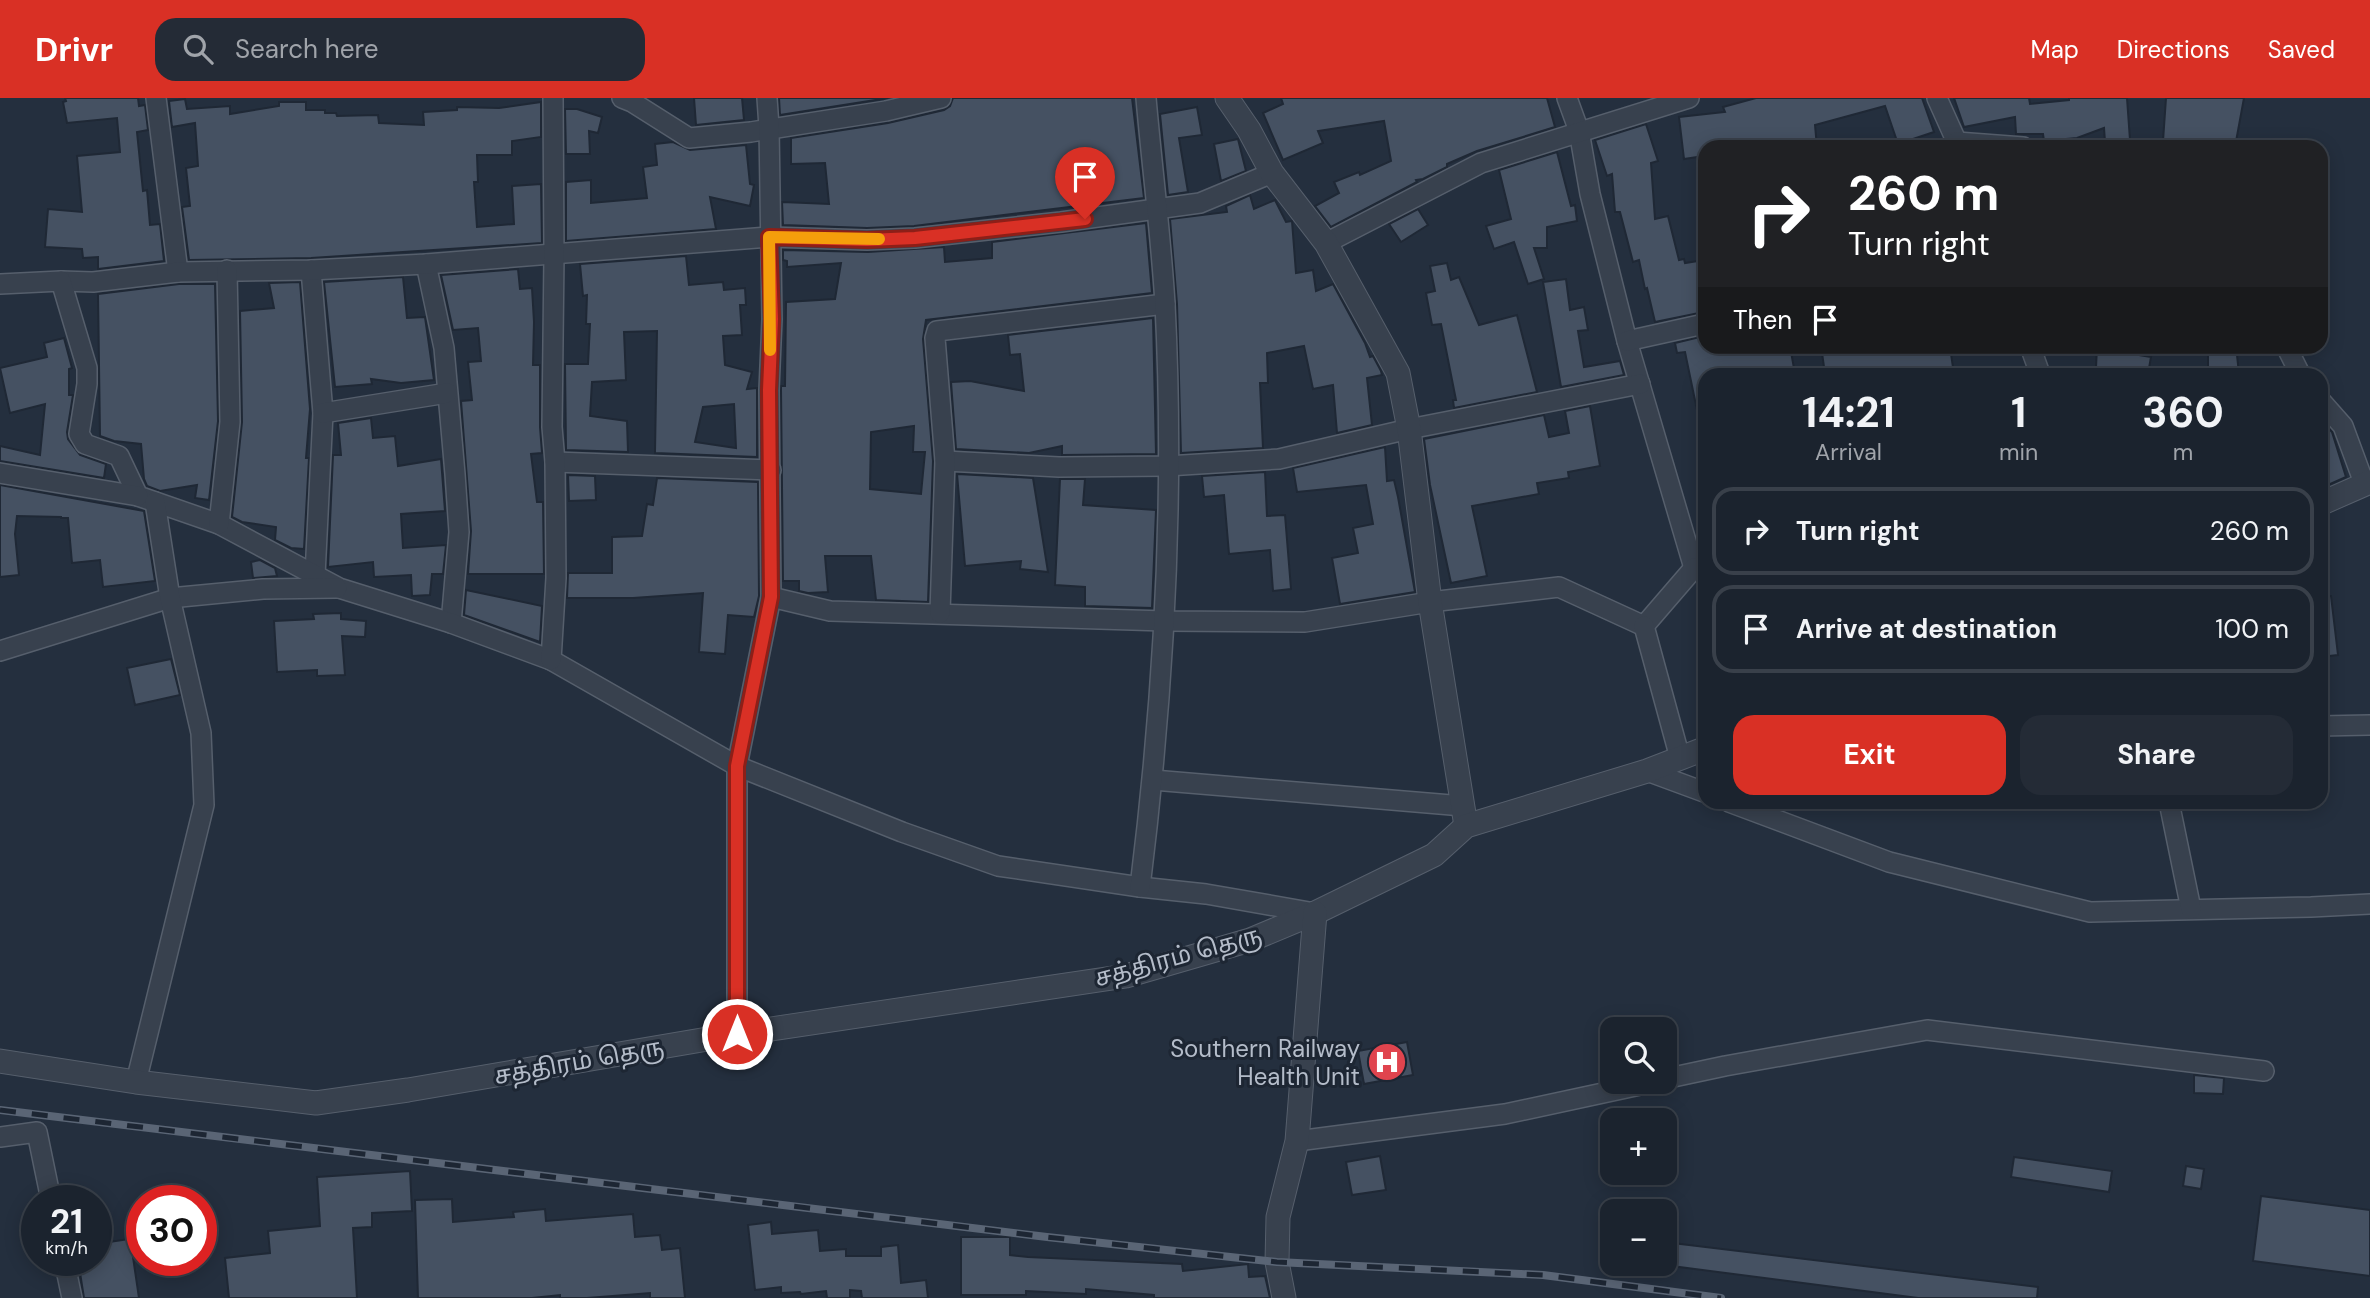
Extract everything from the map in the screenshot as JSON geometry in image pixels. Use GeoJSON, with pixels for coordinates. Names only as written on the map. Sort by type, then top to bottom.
{"type":"FeatureCollection","features":[{"type":"Feature","properties":{"kind":"street"},"geometry":{"type":"LineString","coordinates":[[156,98],[178,272]]}},
{"type":"Feature","properties":{"kind":"street"},"geometry":{"type":"LineString","coordinates":[[551,660],[556,578],[552,427],[553,98]]}},
{"type":"Feature","properties":{"kind":"street"},"geometry":{"type":"LineString","coordinates":[[621,98],[632,102],[689,138],[751,132],[885,104],[941,98]]}},
{"type":"Feature","properties":{"kind":"street"},"geometry":{"type":"LineString","coordinates":[[737,1034],[737,766],[771,597],[769,127],[766,98]]}},
{"type":"Feature","properties":{"kind":"street"},"geometry":{"type":"LineString","coordinates":[[1140,887],[1153,780],[1165,621],[1167,466],[1165,304],[1146,98]]}},
{"type":"Feature","properties":{"kind":"street"},"geometry":{"type":"LineString","coordinates":[[1227,98],[1249,130],[1272,173],[1326,243],[1398,373],[1409,429],[1430,602],[1465,816]]}},
{"type":"Feature","properties":{"kind":"street"},"geometry":{"type":"LineString","coordinates":[[1567,98],[1579,131],[1590,194],[1640,384],[1698,564]]}},
{"type":"Feature","properties":{"kind":"street"},"geometry":{"type":"LineString","coordinates":[[1326,243],[1481,163],[1689,98]]}},
{"type":"Feature","properties":{"kind":"street"},"geometry":{"type":"LineString","coordinates":[[1937,98],[1956,140]]}},
{"type":"Feature","properties":{"kind":"street"},"geometry":{"type":"LineString","coordinates":[[0,284],[93,282],[178,272],[311,270],[426,264],[769,237],[867,240],[915,238],[1200,203],[1272,173]]}},
{"type":"Feature","properties":{"kind":"street"},"geometry":{"type":"LineString","coordinates":[[426,264],[444,348],[458,532],[451,624]]}},
{"type":"Feature","properties":{"kind":"street"},"geometry":{"type":"LineString","coordinates":[[311,270],[323,413],[315,575]]}},
{"type":"Feature","properties":{"kind":"street"},"geometry":{"type":"LineString","coordinates":[[219,524],[230,422],[227,271]]}},
{"type":"Feature","properties":{"kind":"street"},"geometry":{"type":"LineString","coordinates":[[61,281],[87,368],[79,434],[85,443],[119,456],[147,499],[201,733],[204,805],[136,1082]]}},
{"type":"Feature","properties":{"kind":"street"},"geometry":{"type":"LineString","coordinates":[[940,613],[945,461],[935,338],[937,331],[1165,304]]}},
{"type":"Feature","properties":{"kind":"street"},"geometry":{"type":"LineString","coordinates":[[1628,341],[1698,325]]}},
{"type":"Feature","properties":{"kind":"street"},"geometry":{"type":"LineString","coordinates":[[945,461],[1059,467],[1167,466],[1279,459],[1409,429],[1640,384]]}},
{"type":"Feature","properties":{"kind":"street"},"geometry":{"type":"LineString","coordinates":[[323,413],[447,393]]}},
{"type":"Feature","properties":{"kind":"street"},"geometry":{"type":"LineString","coordinates":[[2328,409],[2343,426],[2367,483],[2328,500]]}},
{"type":"Feature","properties":{"kind":"street"},"geometry":{"type":"LineString","coordinates":[[555,462],[771,470]]}},
{"type":"Feature","properties":{"kind":"street"},"geometry":{"type":"LineString","coordinates":[[0,473],[147,499],[219,524],[339,588],[551,660],[737,766],[902,832],[998,866],[1206,894],[1315,913],[1297,1141],[1278,1217],[1278,1262],[1284,1298]]}},
{"type":"Feature","properties":{"kind":"street"},"geometry":{"type":"LineString","coordinates":[[1644,626],[1698,568]]}},
{"type":"Feature","properties":{"kind":"street"},"geometry":{"type":"LineString","coordinates":[[771,597],[830,611],[1165,621],[1305,622],[1430,602],[1559,587],[1644,626]]}},
{"type":"Feature","properties":{"kind":"street"},"geometry":{"type":"LineString","coordinates":[[0,651],[170,598],[263,589],[339,588]]}},
{"type":"Feature","properties":{"kind":"street"},"geometry":{"type":"LineString","coordinates":[[1644,626],[1680,758]]}},
{"type":"Feature","properties":{"kind":"street"},"geometry":{"type":"LineString","coordinates":[[2328,726],[2370,725]]}},
{"type":"Feature","properties":{"kind":"street"},"geometry":{"type":"LineString","coordinates":[[1153,780],[1465,816],[1647,771],[1698,751]]}},
{"type":"Feature","properties":{"kind":"street"},"geometry":{"type":"LineString","coordinates":[[1647,771],[1698,790]]}},
{"type":"Feature","properties":{"kind":"street"},"geometry":{"type":"LineString","coordinates":[[1748,809],[1889,862],[2090,912],[2311,908],[2370,904]]}},
{"type":"Feature","properties":{"kind":"street"},"geometry":{"type":"LineString","coordinates":[[2170,809],[2191,909]]}},
{"type":"Feature","properties":{"kind":"street","name":"சத்திரம் தெரு"},"geometry":{"type":"LineString","coordinates":[[0,1061],[136,1082],[316,1104],[737,1034],[1126,976],[1250,940],[1315,913],[1434,855],[1465,816]]}},
{"type":"Feature","properties":{"kind":"street"},"geometry":{"type":"LineString","coordinates":[[1677,1076],[1927,1030],[2264,1071]]}},
{"type":"Feature","properties":{"kind":"street"},"geometry":{"type":"LineString","coordinates":[[1297,1141],[1506,1114],[1600,1094]]}},
{"type":"Feature","properties":{"kind":"street"},"geometry":{"type":"LineString","coordinates":[[0,1137],[37,1132],[48,1185]]}},
{"type":"Feature","properties":{"kind":"street"},"geometry":{"type":"LineString","coordinates":[[67,1276],[72,1298]]}},
{"type":"Feature","properties":{"kind":"building"},"geometry":{"type":"Polygon","coordinates":[[[65,98],[138,98],[139,106],[145,105],[148,130],[137,132],[143,191],[147,190],[150,225],[160,224],[164,261],[98,269],[98,257],[83,258],[82,249],[45,247],[48,209],[82,212],[77,156],[120,152],[117,118],[67,123],[63,102],[66,101],[65,98]]]}},
{"type":"Feature","properties":{"kind":"building"},"geometry":{"type":"Polygon","coordinates":[[[694,98],[742,98],[744,120],[696,125],[694,98]]]}},
{"type":"Feature","properties":{"kind":"building"},"geometry":{"type":"Polygon","coordinates":[[[779,98],[888,98],[780,115],[779,98]]]}},
{"type":"Feature","properties":{"kind":"building"},"geometry":{"type":"Polygon","coordinates":[[[953,98],[1132,98],[1144,198],[914,226],[867,228],[783,225],[782,202],[829,204],[825,163],[791,164],[791,138],[888,123],[944,110],[950,106],[953,98]]]}},
{"type":"Feature","properties":{"kind":"building"},"geometry":{"type":"Polygon","coordinates":[[[1281,98],[1547,98],[1555,127],[1477,151],[1447,164],[1447,167],[1416,180],[1417,182],[1331,227],[1315,206],[1339,193],[1334,182],[1359,172],[1360,175],[1391,161],[1384,121],[1318,131],[1323,143],[1283,160],[1263,113],[1283,104],[1281,98]]]}},
{"type":"Feature","properties":{"kind":"building"},"geometry":{"type":"Polygon","coordinates":[[[1756,98],[1922,98],[1934,132],[1910,140],[1897,140],[1885,106],[1815,125],[1816,140],[1698,140],[1698,157],[1684,159],[1679,117],[1725,112],[1723,107],[1756,98]]]}},
{"type":"Feature","properties":{"kind":"building"},"geometry":{"type":"Polygon","coordinates":[[[1954,98],[2029,98],[2030,104],[2069,98],[2127,98],[2130,140],[2105,140],[2104,128],[2077,138],[2044,140],[2043,134],[2016,134],[2015,117],[1964,127],[1954,98]]]}},
{"type":"Feature","properties":{"kind":"building"},"geometry":{"type":"Polygon","coordinates":[[[2166,98],[2244,98],[2236,140],[2163,140],[2166,98]]]}},
{"type":"Feature","properties":{"kind":"building"},"geometry":{"type":"Polygon","coordinates":[[[185,99],[187,109],[230,106],[230,114],[279,106],[279,102],[306,102],[306,110],[325,110],[325,113],[336,113],[337,116],[378,115],[379,123],[424,125],[423,112],[457,110],[457,107],[499,108],[541,102],[541,137],[512,141],[512,155],[477,155],[478,182],[474,182],[477,227],[514,224],[512,186],[541,184],[542,243],[311,258],[189,260],[182,207],[190,206],[186,168],[198,166],[195,123],[172,127],[169,101],[185,99]]]}},
{"type":"Feature","properties":{"kind":"building"},"geometry":{"type":"Polygon","coordinates":[[[1197,107],[1202,135],[1179,138],[1188,192],[1168,195],[1160,114],[1197,107]]]}},
{"type":"Feature","properties":{"kind":"building"},"geometry":{"type":"Polygon","coordinates":[[[565,109],[577,109],[602,117],[598,133],[589,131],[590,154],[566,154],[565,109]]]}},
{"type":"Feature","properties":{"kind":"building"},"geometry":{"type":"Polygon","coordinates":[[[1646,124],[1658,161],[1651,163],[1655,219],[1668,216],[1679,260],[1684,259],[1685,263],[1698,261],[1698,313],[1655,322],[1639,260],[1633,262],[1620,212],[1615,212],[1612,174],[1607,176],[1595,140],[1646,124]]]}},
{"type":"Feature","properties":{"kind":"building"},"geometry":{"type":"Polygon","coordinates":[[[1238,139],[1246,171],[1221,181],[1214,144],[1238,139]]]}},
{"type":"Feature","properties":{"kind":"building"},"geometry":{"type":"Polygon","coordinates":[[[673,142],[690,150],[746,145],[750,184],[754,185],[750,206],[710,197],[716,229],[566,241],[566,182],[591,180],[591,203],[647,198],[643,167],[657,165],[655,144],[673,142]]]}},
{"type":"Feature","properties":{"kind":"building"},"geometry":{"type":"Polygon","coordinates":[[[1557,152],[1571,206],[1575,205],[1577,221],[1547,227],[1547,248],[1534,248],[1544,279],[1528,284],[1514,242],[1494,249],[1486,226],[1511,219],[1499,170],[1557,152]]]}},
{"type":"Feature","properties":{"kind":"building"},"geometry":{"type":"Polygon","coordinates":[[[1250,195],[1254,209],[1275,200],[1286,222],[1292,221],[1296,273],[1313,270],[1316,291],[1333,284],[1370,357],[1373,356],[1381,371],[1382,375],[1367,378],[1372,425],[1337,433],[1333,385],[1313,389],[1304,346],[1267,353],[1268,383],[1260,383],[1263,448],[1181,453],[1177,304],[1170,219],[1227,212],[1226,206],[1250,195]]]}},
{"type":"Feature","properties":{"kind":"building"},"geometry":{"type":"Polygon","coordinates":[[[1418,209],[1428,225],[1401,242],[1389,224],[1418,209]]]}},
{"type":"Feature","properties":{"kind":"building"},"geometry":{"type":"Polygon","coordinates":[[[1146,223],[1152,293],[926,320],[923,339],[933,461],[928,602],[876,600],[871,556],[825,556],[828,592],[799,591],[799,581],[783,581],[781,386],[785,386],[786,302],[835,299],[841,263],[787,267],[787,261],[783,260],[783,250],[868,252],[944,247],[945,262],[992,258],[992,242],[1146,223]],[[914,426],[871,432],[870,489],[921,494],[925,452],[913,452],[914,426]]]}},
{"type":"Feature","properties":{"kind":"building"},"geometry":{"type":"Polygon","coordinates":[[[686,256],[689,285],[723,282],[724,290],[745,288],[746,305],[740,305],[742,335],[723,336],[725,365],[752,372],[747,389],[757,388],[757,457],[655,453],[657,331],[624,332],[626,380],[592,382],[590,416],[627,421],[628,452],[566,450],[565,364],[588,364],[590,324],[586,324],[587,295],[583,296],[580,264],[686,256]],[[734,404],[703,407],[695,442],[736,448],[734,404]]]}},
{"type":"Feature","properties":{"kind":"building"},"geometry":{"type":"Polygon","coordinates":[[[1447,263],[1451,280],[1459,277],[1479,325],[1517,315],[1537,392],[1454,408],[1453,400],[1456,400],[1441,324],[1432,325],[1426,293],[1435,291],[1430,266],[1447,263]]]}},
{"type":"Feature","properties":{"kind":"building"},"geometry":{"type":"Polygon","coordinates":[[[518,269],[520,289],[532,288],[533,365],[540,365],[542,453],[531,454],[537,502],[543,502],[544,574],[468,574],[471,531],[461,401],[472,400],[468,362],[481,361],[478,328],[453,330],[441,275],[518,269]]]}},
{"type":"Feature","properties":{"kind":"building"},"geometry":{"type":"Polygon","coordinates":[[[403,277],[407,318],[425,317],[434,380],[401,383],[371,379],[372,384],[335,387],[324,282],[403,277]]]}},
{"type":"Feature","properties":{"kind":"building"},"geometry":{"type":"Polygon","coordinates":[[[1566,279],[1570,310],[1584,307],[1588,330],[1578,331],[1584,367],[1620,361],[1624,375],[1561,387],[1543,282],[1566,279]]]}},
{"type":"Feature","properties":{"kind":"building"},"geometry":{"type":"Polygon","coordinates":[[[300,282],[310,409],[304,549],[291,548],[275,540],[276,527],[242,522],[232,517],[242,422],[240,311],[274,308],[269,283],[300,282]]]}},
{"type":"Feature","properties":{"kind":"building"},"geometry":{"type":"Polygon","coordinates":[[[179,284],[215,284],[218,421],[209,500],[195,498],[197,485],[160,491],[147,486],[141,444],[114,441],[100,436],[98,294],[179,284]]]}},
{"type":"Feature","properties":{"kind":"building"},"geometry":{"type":"Polygon","coordinates":[[[1153,318],[1156,454],[1062,455],[1062,446],[1029,453],[956,449],[951,382],[970,381],[1024,391],[1020,354],[1010,355],[1008,335],[1153,318]]]}},
{"type":"Feature","properties":{"kind":"building"},"geometry":{"type":"Polygon","coordinates":[[[1698,337],[1698,354],[1791,354],[1794,368],[1698,368],[1697,410],[1685,352],[1677,353],[1675,343],[1698,337]]]}},
{"type":"Feature","properties":{"kind":"building"},"geometry":{"type":"Polygon","coordinates":[[[64,338],[72,368],[69,369],[69,395],[73,395],[68,439],[80,455],[106,464],[104,478],[0,461],[0,446],[40,455],[45,404],[10,413],[0,368],[47,357],[44,343],[64,338]]]}},
{"type":"Feature","properties":{"kind":"building"},"geometry":{"type":"Polygon","coordinates":[[[1822,354],[1951,354],[1953,368],[1824,368],[1822,354]]]}},
{"type":"Feature","properties":{"kind":"building"},"geometry":{"type":"Polygon","coordinates":[[[2097,354],[2151,357],[2149,368],[2096,368],[2097,354]]]}},
{"type":"Feature","properties":{"kind":"building"},"geometry":{"type":"Polygon","coordinates":[[[2208,354],[2237,355],[2238,368],[2208,368],[2208,354]]]}},
{"type":"Feature","properties":{"kind":"building"},"geometry":{"type":"Polygon","coordinates":[[[1590,406],[1600,466],[1568,472],[1569,478],[1537,483],[1539,494],[1472,506],[1487,576],[1451,583],[1430,485],[1424,439],[1544,415],[1549,437],[1569,433],[1565,411],[1590,406]]]}},
{"type":"Feature","properties":{"kind":"building"},"geometry":{"type":"Polygon","coordinates":[[[371,418],[373,438],[395,436],[398,466],[441,459],[445,511],[401,514],[403,548],[446,545],[443,574],[432,574],[430,595],[412,596],[411,575],[374,577],[373,562],[328,567],[333,455],[341,455],[338,423],[371,418]]]}},
{"type":"Feature","properties":{"kind":"building"},"geometry":{"type":"Polygon","coordinates":[[[2328,428],[2332,432],[2346,477],[2328,485],[2328,428]]]}},
{"type":"Feature","properties":{"kind":"building"},"geometry":{"type":"Polygon","coordinates":[[[1385,447],[1387,481],[1394,480],[1415,592],[1340,604],[1332,558],[1358,553],[1353,528],[1373,524],[1366,485],[1297,492],[1293,468],[1385,447]]]}},
{"type":"Feature","properties":{"kind":"building"},"geometry":{"type":"Polygon","coordinates":[[[1265,472],[1267,516],[1285,515],[1291,589],[1273,591],[1270,550],[1229,554],[1224,495],[1204,497],[1202,476],[1265,472]]]}},
{"type":"Feature","properties":{"kind":"building"},"geometry":{"type":"Polygon","coordinates":[[[957,474],[1033,478],[1048,572],[1020,569],[1021,561],[965,566],[957,474]]]}},
{"type":"Feature","properties":{"kind":"building"},"geometry":{"type":"Polygon","coordinates":[[[568,475],[595,476],[596,500],[569,501],[568,475]]]}},
{"type":"Feature","properties":{"kind":"building"},"geometry":{"type":"Polygon","coordinates":[[[657,478],[758,482],[759,596],[754,617],[728,615],[725,654],[699,652],[703,593],[633,598],[567,598],[568,573],[612,573],[612,537],[642,536],[647,504],[653,505],[657,478]]]}},
{"type":"Feature","properties":{"kind":"building"},"geometry":{"type":"Polygon","coordinates":[[[1060,479],[1085,479],[1083,505],[1156,510],[1152,608],[1085,606],[1085,587],[1055,585],[1060,479]]]}},
{"type":"Feature","properties":{"kind":"building"},"geometry":{"type":"Polygon","coordinates":[[[0,485],[144,511],[155,581],[103,587],[100,560],[72,563],[68,518],[61,517],[17,516],[15,534],[19,575],[0,577],[0,485]]]}},
{"type":"Feature","properties":{"kind":"building"},"geometry":{"type":"Polygon","coordinates":[[[260,560],[275,568],[277,576],[253,578],[251,562],[260,560]]]}},
{"type":"Feature","properties":{"kind":"building"},"geometry":{"type":"Polygon","coordinates":[[[466,590],[542,606],[540,642],[464,615],[466,590]]]}},
{"type":"Feature","properties":{"kind":"building"},"geometry":{"type":"Polygon","coordinates":[[[2328,596],[2331,596],[2338,655],[2328,656],[2328,596]]]}},
{"type":"Feature","properties":{"kind":"building"},"geometry":{"type":"Polygon","coordinates":[[[341,613],[341,619],[366,621],[365,637],[342,636],[345,675],[317,676],[317,670],[277,672],[274,621],[314,619],[313,614],[341,613]]]}},
{"type":"Feature","properties":{"kind":"building"},"geometry":{"type":"Polygon","coordinates":[[[171,659],[180,695],[135,705],[127,668],[171,659]]]}},
{"type":"Feature","properties":{"kind":"building"},"geometry":{"type":"Polygon","coordinates":[[[1407,1042],[1413,1075],[1364,1084],[1358,1051],[1407,1042]]]}},
{"type":"Feature","properties":{"kind":"building"},"geometry":{"type":"Polygon","coordinates":[[[2194,1075],[2224,1078],[2223,1094],[2194,1093],[2194,1075]]]}},
{"type":"Feature","properties":{"kind":"building"},"geometry":{"type":"Polygon","coordinates":[[[1380,1156],[1386,1190],[1352,1195],[1346,1162],[1380,1156]]]}},
{"type":"Feature","properties":{"kind":"building"},"geometry":{"type":"Polygon","coordinates":[[[2014,1157],[2112,1171],[2109,1192],[2011,1177],[2014,1157]]]}},
{"type":"Feature","properties":{"kind":"building"},"geometry":{"type":"Polygon","coordinates":[[[2186,1166],[2204,1169],[2201,1189],[2183,1186],[2186,1166]]]}},
{"type":"Feature","properties":{"kind":"building"},"geometry":{"type":"Polygon","coordinates":[[[410,1171],[412,1211],[372,1213],[372,1227],[353,1228],[357,1298],[229,1298],[225,1258],[270,1253],[268,1231],[320,1226],[317,1177],[410,1171]]]}},
{"type":"Feature","properties":{"kind":"building"},"geometry":{"type":"Polygon","coordinates":[[[2261,1196],[2370,1210],[2370,1276],[2253,1261],[2261,1196]]]}},
{"type":"Feature","properties":{"kind":"building"},"geometry":{"type":"Polygon","coordinates":[[[452,1199],[453,1222],[514,1217],[513,1212],[545,1209],[546,1221],[633,1214],[635,1237],[660,1235],[662,1250],[680,1248],[685,1298],[650,1298],[650,1293],[587,1298],[560,1298],[560,1295],[532,1298],[418,1298],[415,1200],[452,1199]]]}},
{"type":"Feature","properties":{"kind":"building"},"geometry":{"type":"Polygon","coordinates":[[[771,1222],[772,1234],[818,1230],[820,1251],[846,1249],[846,1256],[881,1256],[881,1247],[898,1245],[901,1283],[926,1280],[928,1298],[862,1298],[861,1291],[850,1290],[850,1298],[827,1298],[826,1291],[781,1293],[781,1287],[755,1290],[748,1225],[771,1222]]]}},
{"type":"Feature","properties":{"kind":"building"},"geometry":{"type":"Polygon","coordinates":[[[961,1237],[1010,1237],[1010,1255],[1028,1257],[1182,1264],[1183,1271],[1248,1264],[1249,1277],[1265,1276],[1270,1298],[1154,1298],[1154,1295],[1086,1289],[1086,1294],[1026,1291],[1026,1295],[961,1295],[961,1237]]]}},
{"type":"Feature","properties":{"kind":"building"},"geometry":{"type":"Polygon","coordinates":[[[126,1239],[126,1276],[136,1276],[139,1298],[84,1298],[81,1276],[112,1276],[112,1242],[126,1239]]]}},
{"type":"Feature","properties":{"kind":"building"},"geometry":{"type":"Polygon","coordinates":[[[1677,1244],[2038,1287],[2037,1298],[1918,1298],[1677,1267],[1677,1244]]]}},
{"type":"Feature","properties":{"kind":"railway"},"geometry":{"type":"LineString","coordinates":[[0,1110],[1047,1237],[1277,1262],[1543,1275],[1721,1298]]}},
{"type":"Feature","properties":{"kind":"slow traffic"},"geometry":{"type":"LineString","coordinates":[[770,350],[772,319],[769,237],[879,239]]}},
{"type":"Feature","properties":{"kind":"place","name":"Southern Railway Health Unit"},"geometry":{"type":"Point","coordinates":[1387,1062]}},
{"type":"Feature","properties":{"kind":"route"},"geometry":{"type":"LineString","coordinates":[[737,1034],[737,766],[771,597],[769,390],[772,319],[769,237],[867,240],[915,238],[1085,219]]}}]}
